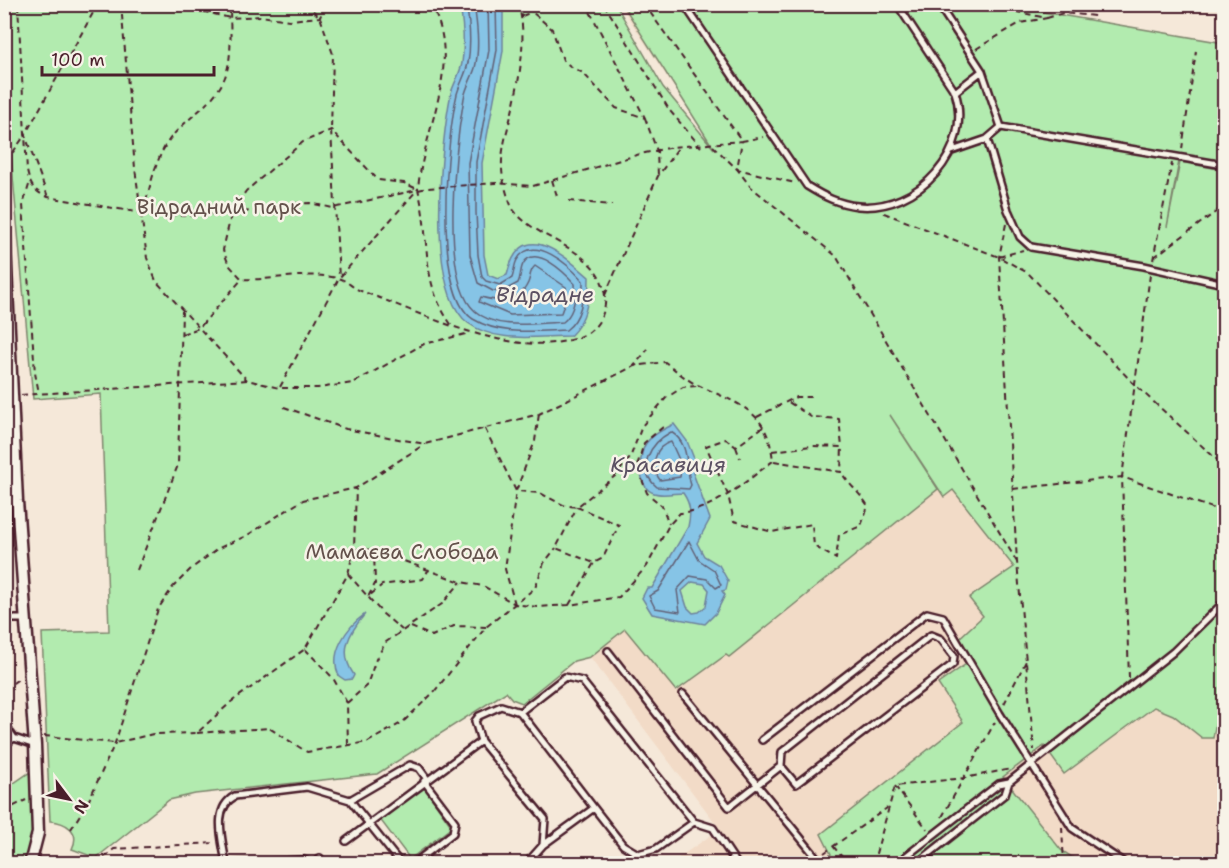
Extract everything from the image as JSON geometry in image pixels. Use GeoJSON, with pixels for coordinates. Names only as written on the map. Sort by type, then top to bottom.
{"type":"FeatureCollection","features":[{"type":"Feature","properties":{"kind":"street"},"geometry":{"type":"LineString","coordinates":[[4,224],[8,382],[12,395],[25,619],[38,740],[38,833],[30,864]]}},
{"type":"Feature","properties":{"kind":"lane"},"geometry":{"type":"LineString","coordinates":[[684,4],[807,186],[831,200],[859,206],[888,203],[914,191],[937,174],[952,151],[958,136],[959,104],[955,92],[897,4]]}},
{"type":"Feature","properties":{"kind":"lane"},"geometry":{"type":"LineString","coordinates":[[938,4],[982,71],[1001,127]]}},
{"type":"Feature","properties":{"kind":"lane"},"geometry":{"type":"LineString","coordinates":[[955,92],[982,71]]}},
{"type":"Feature","properties":{"kind":"lane"},"geometry":{"type":"LineString","coordinates":[[952,151],[987,139],[1001,127]]}},
{"type":"Feature","properties":{"kind":"lane"},"geometry":{"type":"LineString","coordinates":[[1001,127],[1224,165]]}},
{"type":"Feature","properties":{"kind":"lane"},"geometry":{"type":"LineString","coordinates":[[987,139],[1008,210],[1020,237],[1031,247],[1152,267],[1224,284]]}},
{"type":"Feature","properties":{"kind":"lane"},"geometry":{"type":"LineString","coordinates":[[4,500],[17,501]]}},
{"type":"Feature","properties":{"kind":"lane"},"geometry":{"type":"LineString","coordinates":[[916,864],[1005,794],[1010,782],[1173,652],[1224,602]]}},
{"type":"Feature","properties":{"kind":"lane"},"geometry":{"type":"LineString","coordinates":[[762,740],[927,613],[944,617],[1000,714],[1072,828],[1126,864]]}},
{"type":"Feature","properties":{"kind":"lane"},"geometry":{"type":"LineString","coordinates":[[4,619],[25,619]]}},
{"type":"Feature","properties":{"kind":"lane"},"geometry":{"type":"LineString","coordinates":[[608,651],[729,807],[781,766],[782,752],[931,635],[941,639],[954,656],[953,664],[796,784],[781,766]]}},
{"type":"Feature","properties":{"kind":"lane"},"geometry":{"type":"LineString","coordinates":[[519,712],[565,677],[582,681],[694,822],[713,828],[737,864]]}},
{"type":"Feature","properties":{"kind":"lane"},"geometry":{"type":"LineString","coordinates":[[683,694],[816,858],[809,864]]}},
{"type":"Feature","properties":{"kind":"lane"},"geometry":{"type":"LineString","coordinates":[[543,845],[545,819],[481,741],[475,721],[479,716],[501,706],[519,712],[623,845],[638,854],[656,849],[694,822]]}},
{"type":"Feature","properties":{"kind":"lane"},"geometry":{"type":"LineString","coordinates":[[4,724],[14,738]]}},
{"type":"Feature","properties":{"kind":"lane"},"geometry":{"type":"LineString","coordinates":[[4,745],[14,738],[38,740]]}},
{"type":"Feature","properties":{"kind":"lane"},"geometry":{"type":"LineString","coordinates":[[346,841],[368,822],[481,741]]}},
{"type":"Feature","properties":{"kind":"lane"},"geometry":{"type":"LineString","coordinates":[[350,800],[410,765],[419,768],[455,822],[455,828],[453,833],[412,864]]}},
{"type":"Feature","properties":{"kind":"lane"},"geometry":{"type":"LineString","coordinates":[[896,864],[999,784],[1010,782]]}},
{"type":"Feature","properties":{"kind":"lane"},"geometry":{"type":"LineString","coordinates":[[226,864],[221,808],[235,796],[307,787],[350,800],[401,864]]}},
{"type":"Feature","properties":{"kind":"lane"},"geometry":{"type":"LineString","coordinates":[[526,864],[543,845],[594,808]]}},
{"type":"Feature","properties":{"kind":"lane"},"geometry":{"type":"LineString","coordinates":[[232,864],[303,860],[313,864],[320,858]]}},
{"type":"Feature","properties":{"kind":"path"},"geometry":{"type":"LineString","coordinates":[[18,4],[30,184],[23,205],[33,347],[39,393]]}},
{"type":"Feature","properties":{"kind":"path"},"geometry":{"type":"LineString","coordinates":[[4,158],[11,155],[25,135],[98,4]]}},
{"type":"Feature","properties":{"kind":"path"},"geometry":{"type":"LineString","coordinates":[[121,4],[135,168],[147,258],[156,281],[247,380]]}},
{"type":"Feature","properties":{"kind":"path"},"geometry":{"type":"LineString","coordinates":[[172,4],[230,18],[260,16],[290,20],[320,16]]}},
{"type":"Feature","properties":{"kind":"path"},"geometry":{"type":"LineString","coordinates":[[142,213],[160,154],[173,135],[210,99],[224,80],[228,64],[230,4]]}},
{"type":"Feature","properties":{"kind":"path"},"geometry":{"type":"LineString","coordinates":[[304,4],[320,16],[333,54],[331,130],[333,208],[339,278]]}},
{"type":"Feature","properties":{"kind":"path"},"geometry":{"type":"LineString","coordinates":[[320,16],[326,4]]}},
{"type":"Feature","properties":{"kind":"path"},"geometry":{"type":"LineString","coordinates":[[430,4],[440,20],[445,43],[443,71],[418,189],[422,206],[427,271],[438,307],[453,327]]}},
{"type":"Feature","properties":{"kind":"path"},"geometry":{"type":"LineString","coordinates":[[518,4],[522,16],[519,76],[501,157],[504,183],[514,211],[530,225],[570,247],[594,269],[605,296]]}},
{"type":"Feature","properties":{"kind":"path"},"geometry":{"type":"LineString","coordinates":[[532,12],[534,4]]}},
{"type":"Feature","properties":{"kind":"path"},"geometry":{"type":"LineString","coordinates":[[586,4],[645,118],[657,151],[658,176]]}},
{"type":"Feature","properties":{"kind":"path"},"geometry":{"type":"LineString","coordinates":[[604,4],[670,111],[701,147]]}},
{"type":"Feature","properties":{"kind":"path"},"geometry":{"type":"LineString","coordinates":[[644,4],[742,141],[737,169]]}},
{"type":"Feature","properties":{"kind":"path"},"geometry":{"type":"LineString","coordinates":[[979,4],[1047,18]]}},
{"type":"Feature","properties":{"kind":"path"},"geometry":{"type":"LineString","coordinates":[[522,16],[532,12]]}},
{"type":"Feature","properties":{"kind":"path"},"geometry":{"type":"LineString","coordinates":[[532,12],[552,29],[563,60],[583,73],[616,108],[645,118]]}},
{"type":"Feature","properties":{"kind":"path"},"geometry":{"type":"LineString","coordinates":[[970,53],[1020,23],[1063,13],[1095,16]]}},
{"type":"Feature","properties":{"kind":"path"},"geometry":{"type":"LineString","coordinates":[[1129,686],[1122,477],[1152,267],[1174,156],[1183,148],[1196,51]]}},
{"type":"Feature","properties":{"kind":"path"},"geometry":{"type":"LineString","coordinates":[[331,130],[378,180],[404,183],[418,189]]}},
{"type":"Feature","properties":{"kind":"path"},"geometry":{"type":"LineString","coordinates":[[242,279],[230,265],[224,250],[232,211],[246,191],[303,142],[331,130]]}},
{"type":"Feature","properties":{"kind":"path"},"geometry":{"type":"LineString","coordinates":[[25,135],[48,197]]}},
{"type":"Feature","properties":{"kind":"path"},"geometry":{"type":"LineString","coordinates":[[30,184],[37,193],[48,197],[142,213],[187,216],[266,210],[310,203],[333,208],[418,189],[489,183],[533,186],[657,151],[773,136]]}},
{"type":"Feature","properties":{"kind":"path"},"geometry":{"type":"LineString","coordinates":[[713,145],[737,169],[751,188],[836,256],[1017,562]]}},
{"type":"Feature","properties":{"kind":"path"},"geometry":{"type":"LineString","coordinates":[[182,334],[199,328],[242,279],[339,278],[356,290],[471,333],[528,344],[572,340],[591,333],[602,317],[605,296],[658,176],[678,147]]}},
{"type":"Feature","properties":{"kind":"path"},"geometry":{"type":"LineString","coordinates":[[737,169],[807,186]]}},
{"type":"Feature","properties":{"kind":"path"},"geometry":{"type":"LineString","coordinates":[[552,180],[558,196]]}},
{"type":"Feature","properties":{"kind":"path"},"geometry":{"type":"LineString","coordinates":[[279,388],[339,278],[418,189]]}},
{"type":"Feature","properties":{"kind":"path"},"geometry":{"type":"LineString","coordinates":[[569,201],[612,205]]}},
{"type":"Feature","properties":{"kind":"path"},"geometry":{"type":"LineString","coordinates":[[1154,257],[1224,206]]}},
{"type":"Feature","properties":{"kind":"path"},"geometry":{"type":"LineString","coordinates":[[895,786],[964,778],[1031,765],[1035,746],[1017,562],[999,257],[1008,210]]}},
{"type":"Feature","properties":{"kind":"path"},"geometry":{"type":"LineString","coordinates":[[882,212],[999,257],[1028,273],[1134,384],[1224,466]]}},
{"type":"Feature","properties":{"kind":"path"},"geometry":{"type":"LineString","coordinates":[[999,257],[1031,247]]}},
{"type":"Feature","properties":{"kind":"path"},"geometry":{"type":"LineString","coordinates":[[137,570],[178,465],[182,383],[182,310]]}},
{"type":"Feature","properties":{"kind":"path"},"geometry":{"type":"LineString","coordinates":[[12,395],[247,380],[279,388],[318,388],[353,382],[424,344],[471,333]]}},
{"type":"Feature","properties":{"kind":"path"},"geometry":{"type":"LineString","coordinates":[[634,366],[648,349]]}},
{"type":"Feature","properties":{"kind":"path"},"geometry":{"type":"LineString","coordinates":[[71,829],[88,802],[115,743],[158,609],[173,587],[192,568],[219,548],[246,536],[303,501],[356,488],[425,444],[539,414],[634,366],[665,362],[698,386],[730,398],[756,417],[771,438],[773,461]]}},
{"type":"Feature","properties":{"kind":"path"},"geometry":{"type":"LineString","coordinates":[[38,740],[115,743],[153,734],[269,728],[307,752],[369,742],[403,722],[434,692],[486,627],[535,588],[544,563],[556,548],[577,507],[615,476],[630,458],[642,426],[666,398],[683,387],[698,386]]}},
{"type":"Feature","properties":{"kind":"path"},"geometry":{"type":"LineString","coordinates":[[756,417],[796,397],[815,397]]}},
{"type":"Feature","properties":{"kind":"path"},"geometry":{"type":"LineString","coordinates":[[740,458],[736,447],[726,439],[706,446],[728,495],[734,521],[772,532],[812,524],[814,546],[836,559],[839,535],[861,526],[868,506],[863,497],[850,487],[841,472],[842,447],[839,419],[811,417],[787,401]]}},
{"type":"Feature","properties":{"kind":"path"},"geometry":{"type":"LineString","coordinates":[[284,407],[346,429],[425,444]]}},
{"type":"Feature","properties":{"kind":"path"},"geometry":{"type":"LineString","coordinates":[[515,604],[505,569],[516,491],[535,441],[539,414]]}},
{"type":"Feature","properties":{"kind":"path"},"geometry":{"type":"LineString","coordinates":[[663,427],[644,443],[637,466],[648,493],[662,506],[669,525]]}},
{"type":"Feature","properties":{"kind":"path"},"geometry":{"type":"LineString","coordinates":[[736,447],[763,427]]}},
{"type":"Feature","properties":{"kind":"path"},"geometry":{"type":"LineString","coordinates":[[485,429],[516,491]]}},
{"type":"Feature","properties":{"kind":"path"},"geometry":{"type":"LineString","coordinates":[[772,452],[812,446],[842,447]]}},
{"type":"Feature","properties":{"kind":"path"},"geometry":{"type":"LineString","coordinates":[[354,549],[374,550],[461,582],[483,586],[515,604],[537,607],[569,605],[619,597],[647,566],[669,525],[680,513],[688,513],[728,495],[773,461],[841,472]]}},
{"type":"Feature","properties":{"kind":"path"},"geometry":{"type":"LineString","coordinates":[[1013,489],[1122,477],[1224,512]]}},
{"type":"Feature","properties":{"kind":"path"},"geometry":{"type":"LineString","coordinates":[[196,733],[231,702],[305,649],[348,574],[354,549],[356,488]]}},
{"type":"Feature","properties":{"kind":"path"},"geometry":{"type":"LineString","coordinates":[[516,491],[540,494],[563,505],[577,507],[619,525],[603,558],[594,563],[569,605]]}},
{"type":"Feature","properties":{"kind":"path"},"geometry":{"type":"LineString","coordinates":[[556,548],[594,563]]}},
{"type":"Feature","properties":{"kind":"path"},"geometry":{"type":"LineString","coordinates":[[368,597],[375,584],[374,550]]}},
{"type":"Feature","properties":{"kind":"path"},"geometry":{"type":"LineString","coordinates":[[368,597],[382,585],[393,582],[410,583],[423,579],[429,569]]}},
{"type":"Feature","properties":{"kind":"path"},"geometry":{"type":"LineString","coordinates":[[348,574],[403,631]]}},
{"type":"Feature","properties":{"kind":"path"},"geometry":{"type":"LineString","coordinates":[[347,703],[367,685],[376,659],[387,642],[442,604],[461,582]]}},
{"type":"Feature","properties":{"kind":"path"},"geometry":{"type":"LineString","coordinates":[[411,627],[432,636],[454,626],[486,627]]}},
{"type":"Feature","properties":{"kind":"path"},"geometry":{"type":"LineString","coordinates":[[305,649],[333,678],[347,703],[348,746]]}},
{"type":"Feature","properties":{"kind":"path"},"geometry":{"type":"LineString","coordinates":[[895,786],[932,836],[1000,714],[1026,659]]}},
{"type":"Feature","properties":{"kind":"path"},"geometry":{"type":"LineString","coordinates":[[4,689],[20,678]]}},
{"type":"Feature","properties":{"kind":"path"},"geometry":{"type":"LineString","coordinates":[[873,864],[895,786]]}},
{"type":"Feature","properties":{"kind":"path"},"geometry":{"type":"LineString","coordinates":[[4,811],[30,798]]}},
{"type":"Feature","properties":{"kind":"path"},"geometry":{"type":"LineString","coordinates":[[816,858],[888,808]]}},
{"type":"Feature","properties":{"kind":"path"},"geometry":{"type":"LineString","coordinates":[[1060,810],[1064,864]]}},
{"type":"Feature","properties":{"kind":"path"},"geometry":{"type":"LineString","coordinates":[[96,864],[114,849],[223,843]]}},
{"type":"Feature","properties":{"kind":"path"},"geometry":{"type":"LineString","coordinates":[[833,846],[848,864]]}},
{"type":"Feature","properties":{"kind":"shaded area"},"geometry":{"type":"Polygon","coordinates":[[[620,5],[1001,5],[1224,43],[1224,863],[671,863],[720,829],[590,657],[626,628],[677,691],[726,655],[729,657],[937,489],[620,5]]]}},
{"type":"Feature","properties":{"kind":"green space"},"geometry":{"type":"Polygon","coordinates":[[[5,5],[616,5],[663,87],[714,149],[623,5],[1001,5],[1224,43],[1224,169],[1179,161],[1167,227],[1180,162],[1224,170],[1224,679],[1213,738],[1202,738],[1173,715],[1154,707],[1064,774],[1044,746],[1003,777],[1061,850],[1081,863],[819,863],[831,854],[821,834],[963,722],[938,684],[966,664],[954,643],[983,616],[969,598],[1014,567],[953,490],[944,497],[890,415],[938,489],[729,657],[726,655],[676,691],[625,629],[590,657],[574,661],[522,703],[512,699],[506,692],[377,774],[195,794],[169,800],[96,858],[72,849],[75,837],[73,832],[61,823],[50,821],[42,633],[109,631],[101,394],[33,399],[11,155],[5,145],[5,5]]]}},
{"type":"Feature","properties":{"kind":"green space"},"geometry":{"type":"Polygon","coordinates":[[[33,770],[35,833],[26,863],[5,863],[4,790],[33,770]]]}},
{"type":"Feature","properties":{"kind":"green space"},"geometry":{"type":"Polygon","coordinates":[[[424,787],[452,827],[410,859],[379,818],[424,787]]]}},
{"type":"Feature","properties":{"kind":"water","name":"Відрадне"},"geometry":{"type":"Polygon","coordinates":[[[460,5],[501,5],[503,8],[503,51],[482,163],[484,255],[488,275],[498,279],[507,275],[513,257],[522,247],[532,244],[543,245],[566,258],[589,277],[586,309],[576,330],[570,336],[517,337],[479,330],[468,323],[455,306],[446,280],[441,248],[441,178],[447,115],[451,93],[463,56],[460,5]]]}},
{"type":"Feature","properties":{"kind":"water","name":"Красавиця"},"geometry":{"type":"Polygon","coordinates":[[[674,424],[687,441],[697,466],[693,473],[710,519],[697,543],[704,556],[719,565],[728,581],[726,590],[722,591],[725,595],[716,613],[705,624],[652,614],[642,598],[647,588],[652,588],[689,522],[689,505],[683,493],[654,493],[648,490],[642,478],[641,462],[644,447],[653,436],[674,424]],[[692,582],[682,591],[687,607],[693,613],[699,612],[706,606],[709,590],[704,584],[692,582]]]}},
{"type":"Feature","properties":{"kind":"water"},"geometry":{"type":"Polygon","coordinates":[[[365,614],[350,636],[346,651],[349,667],[354,675],[352,679],[345,680],[339,676],[336,667],[338,650],[346,633],[365,614]]]}},
{"type":"Feature","properties":{"kind":"park label","name":"Відрадний парк"},"geometry":{"type":"Point","coordinates":[219,207]}},
{"type":"Feature","properties":{"kind":"park label","name":"Мамаєва Слобода"},"geometry":{"type":"Point","coordinates":[402,552]}}]}
